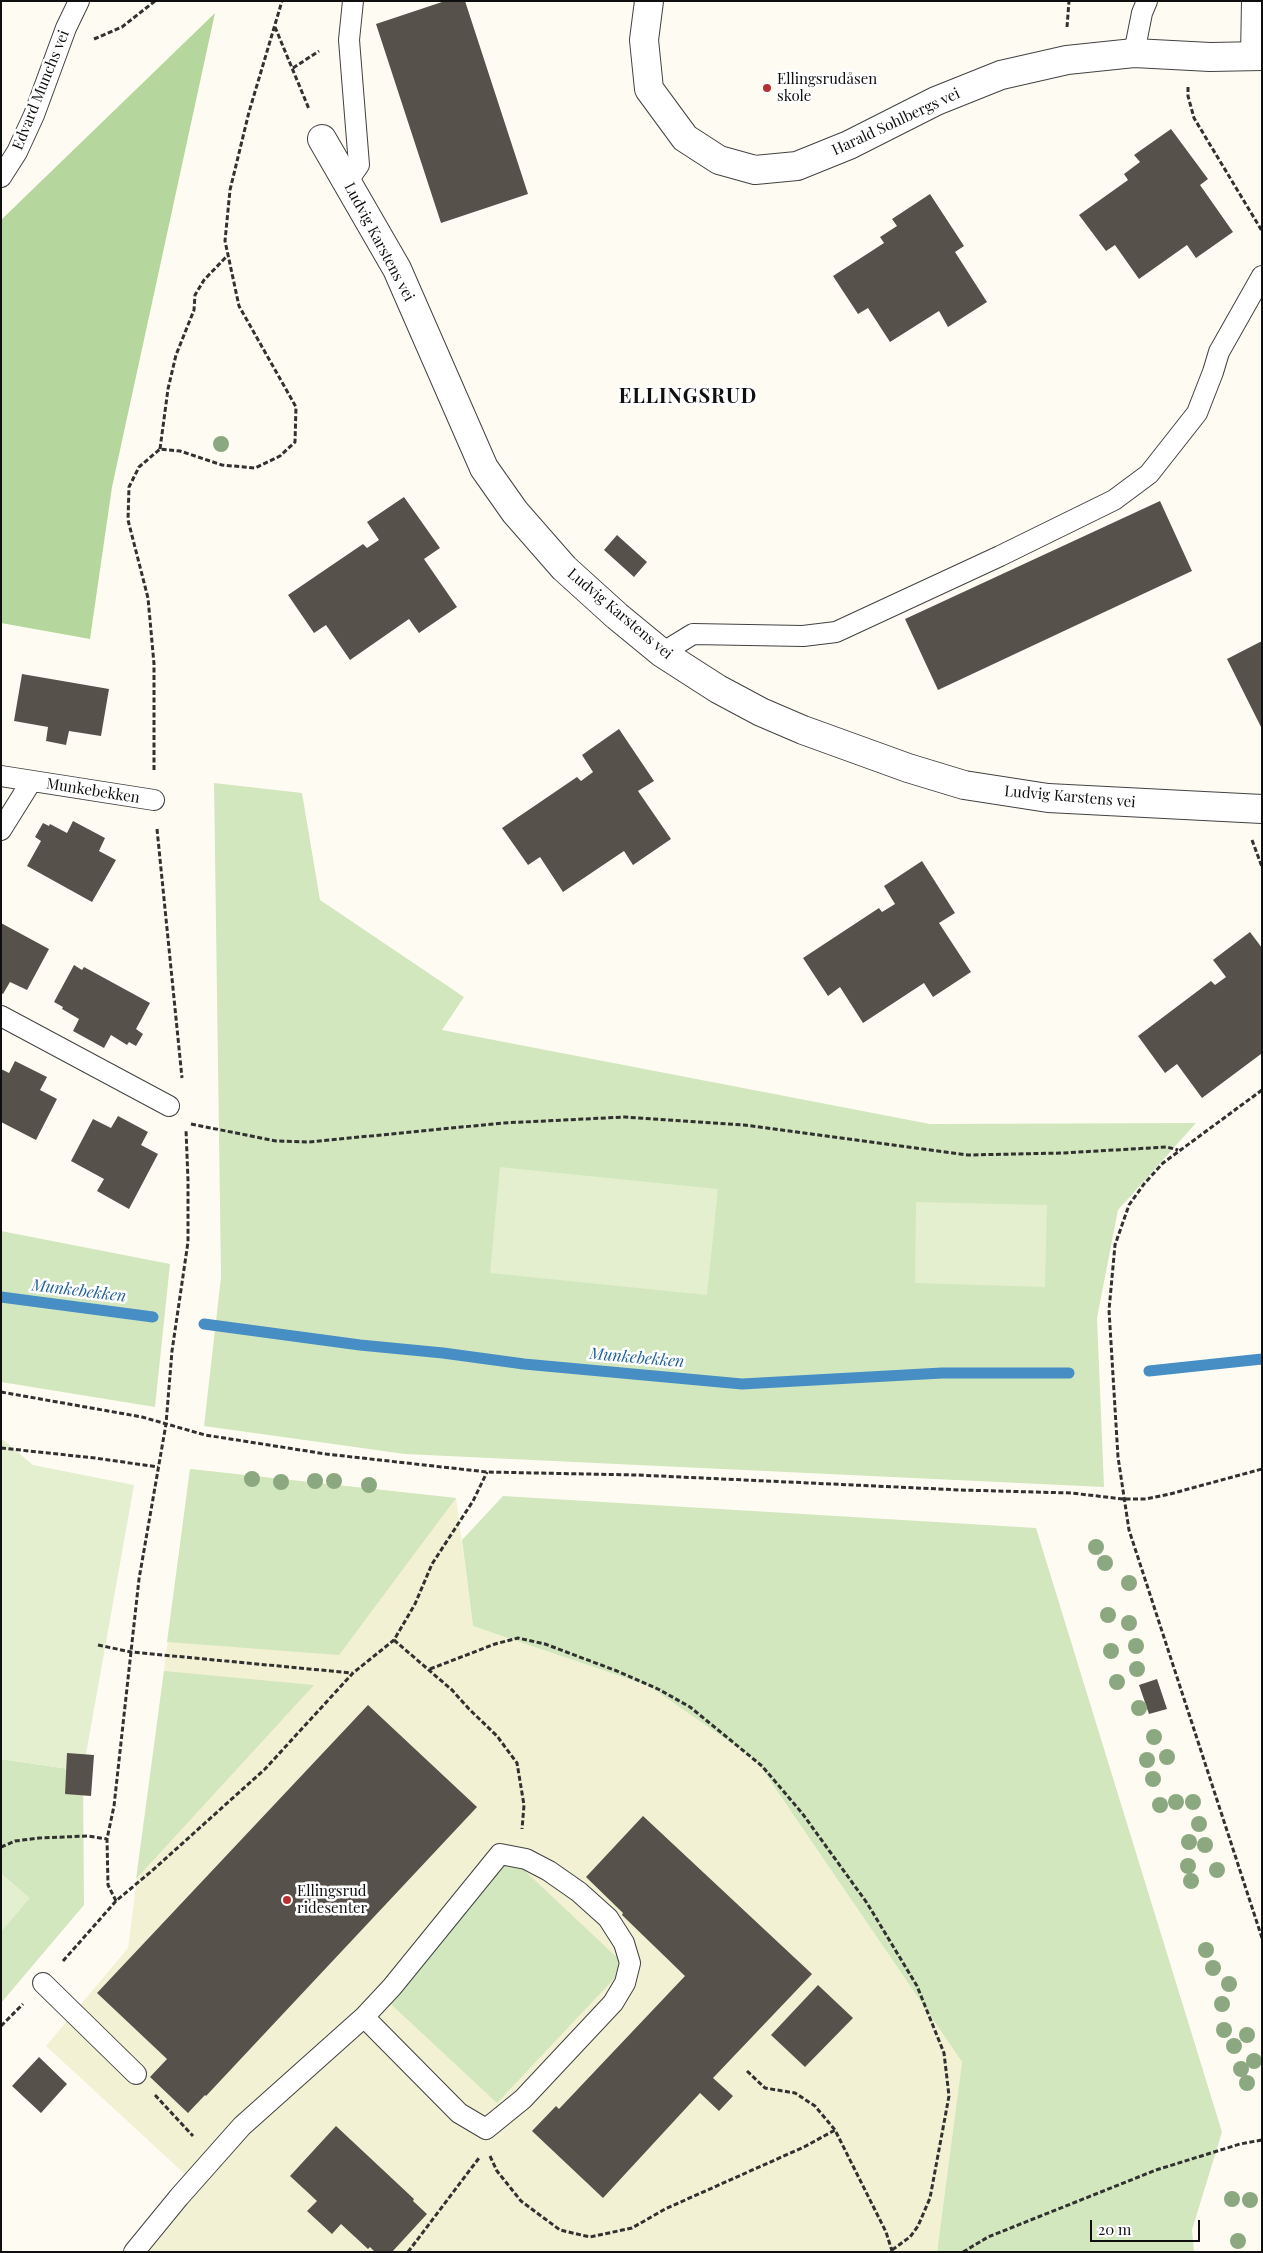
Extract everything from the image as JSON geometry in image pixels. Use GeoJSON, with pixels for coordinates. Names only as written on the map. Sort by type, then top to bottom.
{"type":"FeatureCollection","features":[{"type":"Feature","properties":{"kind":"street","name":"Harald Sohlbergs vei"},"geometry":{"type":"LineString","coordinates":[[649,1],[644,40],[649,89],[685,138],[719,160],[755,170],[797,166],[849,145],[936,101],[1001,75],[1067,60],[1134,53],[1210,58],[1256,57]]}},
{"type":"Feature","properties":{"kind":"street","name":"Ludvig Karstens vei"},"geometry":{"type":"LineString","coordinates":[[322,139],[396,269],[484,468],[515,512],[564,568],[617,616],[662,653],[718,689],[761,712],[803,730],[908,768],[964,785],[1048,798],[1262,809]]}},
{"type":"Feature","properties":{"kind":"lane","name":"Edvard Munchs vei"},"geometry":{"type":"LineString","coordinates":[[1,177],[17,152],[34,115],[61,42],[79,1]]}},
{"type":"Feature","properties":{"kind":"lane"},"geometry":{"type":"LineString","coordinates":[[347,182],[359,165],[349,40],[353,1]]}},
{"type":"Feature","properties":{"kind":"lane"},"geometry":{"type":"LineString","coordinates":[[1134,53],[1146,1]]}},
{"type":"Feature","properties":{"kind":"lane"},"geometry":{"type":"LineString","coordinates":[[1252,1],[1256,57]]}},
{"type":"Feature","properties":{"kind":"lane"},"geometry":{"type":"LineString","coordinates":[[662,653],[693,634],[803,636],[836,632],[1000,556],[1114,500],[1149,474],[1197,413],[1219,352],[1262,276]]}},
{"type":"Feature","properties":{"kind":"lane","name":"Munkebekken"},"geometry":{"type":"LineString","coordinates":[[1,776],[154,800]]}},
{"type":"Feature","properties":{"kind":"lane","name":"Munkebekken"},"geometry":{"type":"LineString","coordinates":[[1,830],[31,782]]}},
{"type":"Feature","properties":{"kind":"lane"},"geometry":{"type":"LineString","coordinates":[[1,1016],[170,1106]]}},
{"type":"Feature","properties":{"kind":"lane"},"geometry":{"type":"LineString","coordinates":[[134,2252],[179,2197],[242,2126],[364,2017],[392,1987],[500,1854],[526,1859],[549,1871],[579,1892],[608,1918],[624,1943],[630,1964],[625,1983],[612,2003],[523,2099],[486,2129],[459,2113],[364,2017]]}},
{"type":"Feature","properties":{"kind":"lane"},"geometry":{"type":"LineString","coordinates":[[43,1983],[136,2074]]}},
{"type":"Feature","properties":{"kind":"path"},"geometry":{"type":"LineString","coordinates":[[61,42],[92,40],[122,27],[155,1]]}},
{"type":"Feature","properties":{"kind":"path"},"geometry":{"type":"LineString","coordinates":[[160,449],[180,451],[222,465],[255,468],[280,456],[296,442],[296,407],[239,306],[225,241],[230,190],[249,112],[282,1]]}},
{"type":"Feature","properties":{"kind":"path"},"geometry":{"type":"LineString","coordinates":[[275,27],[322,139]]}},
{"type":"Feature","properties":{"kind":"path"},"geometry":{"type":"LineString","coordinates":[[1188,79],[1188,96],[1194,118],[1262,230]]}},
{"type":"Feature","properties":{"kind":"path"},"geometry":{"type":"LineString","coordinates":[[154,800],[153,654],[148,598],[128,520],[128,488],[139,467],[160,449],[168,390],[176,355],[194,310],[195,295],[204,280],[228,256]]}},
{"type":"Feature","properties":{"kind":"path"},"geometry":{"type":"LineString","coordinates":[[1262,1090],[1162,1163],[1129,1205],[1114,1245],[1109,1310],[1118,1457],[1129,1530],[1262,1938]]}},
{"type":"Feature","properties":{"kind":"path"},"geometry":{"type":"LineString","coordinates":[[186,1123],[276,1141],[309,1142],[503,1123],[624,1118],[744,1125],[968,1155],[1062,1153],[1167,1147],[1178,1150]]}},
{"type":"Feature","properties":{"kind":"path"},"geometry":{"type":"LineString","coordinates":[[1,1392],[142,1417],[205,1435],[308,1452],[487,1472],[637,1475],[961,1490],[1071,1493],[1146,1499],[1262,1468]]}},
{"type":"Feature","properties":{"kind":"path"},"geometry":{"type":"LineString","coordinates":[[166,1424],[139,1579],[114,1806],[107,1839],[108,1885],[116,1901],[265,1769],[353,1673],[379,1654],[394,1640],[415,1604],[432,1564],[473,1501],[487,1472]]}},
{"type":"Feature","properties":{"kind":"path"},"geometry":{"type":"LineString","coordinates":[[1,1448],[158,1467]]}},
{"type":"Feature","properties":{"kind":"path"},"geometry":{"type":"LineString","coordinates":[[430,1669],[495,1644],[518,1638],[545,1644],[617,1671],[660,1690],[690,1707],[762,1766],[802,1813],[867,1903],[917,1986],[944,2053],[949,2096],[930,2198],[918,2226],[910,2237],[892,2251],[886,2232],[835,2130],[815,2106],[795,2093],[765,2088],[747,2071]]}},
{"type":"Feature","properties":{"kind":"path"},"geometry":{"type":"LineString","coordinates":[[394,1640],[430,1669],[497,1736],[517,1763],[524,1805],[523,1828],[500,1854]]}},
{"type":"Feature","properties":{"kind":"path"},"geometry":{"type":"LineString","coordinates":[[98,1645],[131,1652],[353,1673]]}},
{"type":"Feature","properties":{"kind":"path"},"geometry":{"type":"LineString","coordinates":[[1,1847],[15,1841],[39,1838],[88,1836],[107,1839]]}},
{"type":"Feature","properties":{"kind":"path"},"geometry":{"type":"LineString","coordinates":[[136,2074],[182,2125]]}},
{"type":"Feature","properties":{"kind":"path"},"geometry":{"type":"LineString","coordinates":[[486,2129],[486,2149],[497,2171],[521,2201],[560,2230],[590,2237],[632,2228],[665,2209],[804,2147],[835,2130]]}},
{"type":"Feature","properties":{"kind":"path"},"geometry":{"type":"LineString","coordinates":[[963,2252],[988,2237],[1156,2170],[1240,2144],[1262,2140]]}},
{"type":"Feature","properties":{"kind":"path"},"geometry":{"type":"LineString","coordinates":[[408,2252],[486,2149]]}},
{"type":"Feature","properties":{"kind":"shaded area"},"geometry":{"type":"Polygon","coordinates":[[[190,1469],[456,1498],[473,1626],[649,1686],[756,1760],[962,2062],[937,2252],[142,2252],[201,2189],[46,2046],[128,1948],[190,1469]]]}},
{"type":"Feature","properties":{"kind":"green space"},"geometry":{"type":"Polygon","coordinates":[[[215,13],[112,487],[90,639],[1,623],[1,220],[215,13]]]}},
{"type":"Feature","properties":{"kind":"green space"},"geometry":{"type":"Polygon","coordinates":[[[214,783],[302,793],[320,900],[464,997],[442,1030],[930,1124],[1196,1123],[1118,1210],[1097,1318],[1104,1487],[405,1454],[204,1426],[221,1277],[214,783]]]}},
{"type":"Feature","properties":{"kind":"green space"},"geometry":{"type":"Polygon","coordinates":[[[500,1167],[718,1189],[707,1295],[490,1273],[500,1167]]]}},
{"type":"Feature","properties":{"kind":"green space"},"geometry":{"type":"Polygon","coordinates":[[[916,1202],[1047,1205],[1045,1287],[915,1283],[916,1202]]]}},
{"type":"Feature","properties":{"kind":"green space"},"geometry":{"type":"Polygon","coordinates":[[[1,1231],[170,1264],[155,1407],[1,1382],[1,1231]]]}},
{"type":"Feature","properties":{"kind":"green space"},"geometry":{"type":"Polygon","coordinates":[[[1,1438],[33,1465],[134,1485],[83,1771],[1,1759],[1,1438]]]}},
{"type":"Feature","properties":{"kind":"green space"},"geometry":{"type":"Polygon","coordinates":[[[190,1469],[456,1498],[339,1655],[167,1642],[190,1469]]]}},
{"type":"Feature","properties":{"kind":"green space"},"geometry":{"type":"Polygon","coordinates":[[[503,1496],[1036,1528],[1222,2132],[1192,2230],[1194,2252],[937,2252],[962,2062],[756,1760],[649,1686],[473,1626],[462,1540],[503,1496]]]}},
{"type":"Feature","properties":{"kind":"green space"},"geometry":{"type":"Polygon","coordinates":[[[164,1671],[314,1685],[136,1879],[164,1671]]]}},
{"type":"Feature","properties":{"kind":"green space"},"geometry":{"type":"Polygon","coordinates":[[[1,1759],[83,1771],[84,1905],[1,2003],[1,1759]]]}},
{"type":"Feature","properties":{"kind":"green space"},"geometry":{"type":"Polygon","coordinates":[[[509,1856],[626,1966],[497,2103],[380,1994],[509,1856]]]}},
{"type":"Feature","properties":{"kind":"green space"},"geometry":{"type":"Polygon","coordinates":[[[1,1873],[30,1898],[1,1932],[1,1873]]]}},
{"type":"Feature","properties":{"kind":"building"},"geometry":{"type":"Polygon","coordinates":[[[445,1],[465,1],[528,194],[441,223],[376,24],[445,1]]]}},
{"type":"Feature","properties":{"kind":"building"},"geometry":{"type":"Polygon","coordinates":[[[1171,129],[1208,179],[1200,185],[1233,232],[1196,258],[1187,245],[1139,279],[1115,245],[1106,251],[1079,215],[1128,180],[1124,174],[1140,162],[1134,155],[1171,129]]]}},
{"type":"Feature","properties":{"kind":"building"},"geometry":{"type":"Polygon","coordinates":[[[930,194],[964,246],[955,252],[987,302],[948,327],[939,311],[890,342],[868,308],[858,314],[833,276],[884,243],[880,237],[897,226],[892,219],[930,194]]]}},
{"type":"Feature","properties":{"kind":"building"},"geometry":{"type":"Polygon","coordinates":[[[404,497],[440,548],[424,559],[457,607],[419,633],[409,619],[350,660],[326,625],[314,633],[288,595],[363,544],[367,548],[379,540],[367,522],[404,497]]]}},
{"type":"Feature","properties":{"kind":"building"},"geometry":{"type":"Polygon","coordinates":[[[1160,501],[1192,571],[938,690],[905,619],[1160,501]]]}},
{"type":"Feature","properties":{"kind":"building"},"geometry":{"type":"Polygon","coordinates":[[[617,535],[647,562],[634,577],[604,550],[617,535]]]}},
{"type":"Feature","properties":{"kind":"building"},"geometry":{"type":"Polygon","coordinates":[[[1262,641],[1262,729],[1227,659],[1262,641]]]}},
{"type":"Feature","properties":{"kind":"building"},"geometry":{"type":"Polygon","coordinates":[[[22,674],[109,689],[101,736],[69,731],[66,745],[46,741],[48,727],[14,721],[22,674]]]}},
{"type":"Feature","properties":{"kind":"building"},"geometry":{"type":"Polygon","coordinates":[[[619,729],[654,781],[638,791],[671,839],[633,865],[624,851],[563,892],[540,857],[528,865],[502,828],[577,777],[581,781],[593,772],[582,755],[619,729]]]}},
{"type":"Feature","properties":{"kind":"building"},"geometry":{"type":"Polygon","coordinates":[[[73,821],[105,838],[99,851],[116,860],[92,902],[27,866],[41,841],[35,837],[43,823],[49,826],[50,824],[67,833],[73,821]]]}},
{"type":"Feature","properties":{"kind":"building"},"geometry":{"type":"Polygon","coordinates":[[[922,861],[955,913],[939,923],[971,972],[933,997],[924,983],[863,1023],[840,987],[828,996],[803,958],[879,908],[882,912],[895,904],[884,886],[922,861]]]}},
{"type":"Feature","properties":{"kind":"building"},"geometry":{"type":"Polygon","coordinates":[[[1,923],[49,949],[27,990],[10,982],[3,994],[1,993],[1,923]]]}},
{"type":"Feature","properties":{"kind":"building"},"geometry":{"type":"Polygon","coordinates":[[[1250,932],[1262,948],[1262,1055],[1202,1098],[1177,1064],[1165,1073],[1138,1036],[1211,981],[1215,985],[1226,977],[1213,960],[1250,932]]]}},
{"type":"Feature","properties":{"kind":"building"},"geometry":{"type":"Polygon","coordinates":[[[74,965],[82,970],[84,967],[150,1003],[136,1029],[143,1034],[136,1046],[129,1042],[127,1045],[111,1035],[104,1048],[73,1031],[79,1019],[54,1002],[74,965]]]}},
{"type":"Feature","properties":{"kind":"building"},"geometry":{"type":"Polygon","coordinates":[[[15,1061],[47,1077],[40,1090],[57,1099],[36,1140],[1,1122],[1,1069],[9,1073],[15,1061]]]}},
{"type":"Feature","properties":{"kind":"building"},"geometry":{"type":"Polygon","coordinates":[[[118,1116],[148,1132],[141,1145],[158,1154],[129,1209],[97,1191],[104,1179],[71,1161],[93,1119],[111,1128],[118,1116]]]}},
{"type":"Feature","properties":{"kind":"building"},"geometry":{"type":"Polygon","coordinates":[[[1157,1679],[1167,1709],[1149,1714],[1139,1685],[1157,1679]]]}},
{"type":"Feature","properties":{"kind":"building","name":"Ellingsrud ridesenter"},"geometry":{"type":"Polygon","coordinates":[[[368,1705],[477,1807],[188,2113],[150,2077],[167,2059],[97,1993],[368,1705]]]}},
{"type":"Feature","properties":{"kind":"building"},"geometry":{"type":"Polygon","coordinates":[[[67,1753],[94,1755],[91,1796],[65,1794],[67,1753]]]}},
{"type":"Feature","properties":{"kind":"building"},"geometry":{"type":"Polygon","coordinates":[[[643,1816],[812,1974],[713,2078],[733,2096],[719,2111],[700,2093],[603,2198],[532,2131],[556,2106],[559,2109],[685,1976],[586,1877],[643,1816]]]}},
{"type":"Feature","properties":{"kind":"building"},"geometry":{"type":"Polygon","coordinates":[[[818,1985],[853,2018],[805,2067],[771,2035],[818,1985]]]}},
{"type":"Feature","properties":{"kind":"building"},"geometry":{"type":"Polygon","coordinates":[[[39,2057],[67,2084],[41,2113],[12,2086],[39,2057]]]}},
{"type":"Feature","properties":{"kind":"building"},"geometry":{"type":"Polygon","coordinates":[[[336,2126],[414,2199],[413,2201],[427,2214],[392,2252],[375,2252],[370,2247],[368,2249],[341,2224],[332,2234],[307,2211],[317,2201],[290,2176],[336,2126]]]}},
{"type":"Feature","properties":{"kind":"waterway","name":"Munkebekken"},"geometry":{"type":"LineString","coordinates":[[1,1297],[153,1317]]}},
{"type":"Feature","properties":{"kind":"waterway","name":"Munkebekken"},"geometry":{"type":"LineString","coordinates":[[204,1324],[524,1364],[742,1384],[942,1373],[1069,1373]]}},
{"type":"Feature","properties":{"kind":"waterway","name":"Munkebekken"},"geometry":{"type":"LineString","coordinates":[[1149,1371],[1262,1359]]}},
{"type":"Feature","properties":{"kind":"place","name":"Ellingsrudåsen skole"},"geometry":{"type":"Point","coordinates":[767,88]}},
{"type":"Feature","properties":{"kind":"place","name":"Ellingsrud ridesenter"},"geometry":{"type":"Point","coordinates":[287,1900]}},
{"type":"Feature","properties":{"kind":"district","name":"ELLINGSRUD"},"geometry":{"type":"Point","coordinates":[688,397]}}]}
